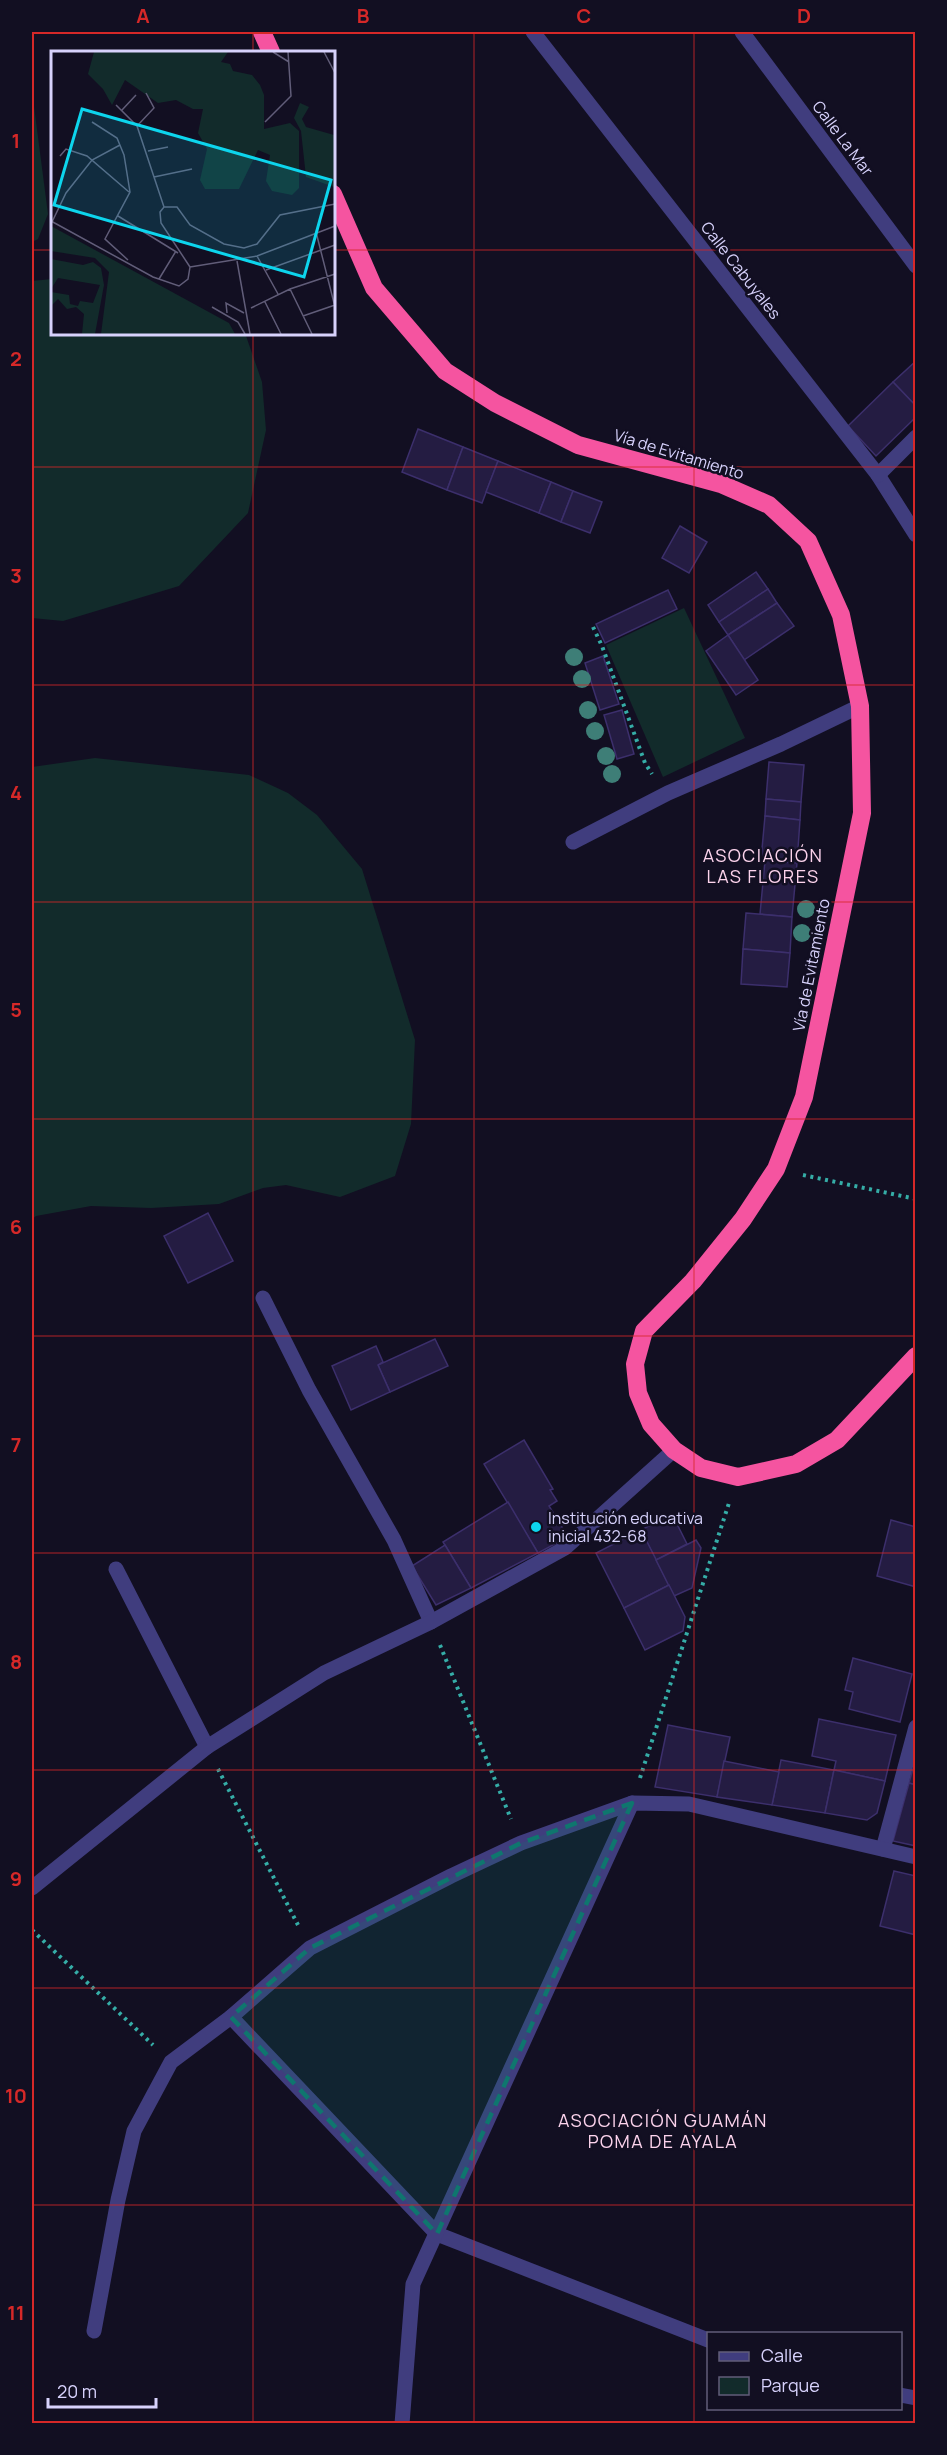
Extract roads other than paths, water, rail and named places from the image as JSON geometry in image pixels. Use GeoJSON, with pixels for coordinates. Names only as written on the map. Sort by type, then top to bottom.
{"type":"FeatureCollection","features":[{"type":"Feature","properties":{"kind":"highway"},"geometry":{"type":"LineString","coordinates":[[262,32],[271,51]]}},
{"type":"Feature","properties":{"kind":"highway","name":"Vía de Evitamiento"},"geometry":{"type":"LineString","coordinates":[[334,196],[374,288],[445,371],[495,403],[578,445],[721,484],[769,505],[808,541],[841,615],[860,706],[862,813],[804,1097],[776,1169],[743,1219],[693,1281],[644,1331],[635,1364],[638,1393],[651,1424],[674,1450],[701,1468],[738,1476],[796,1464],[837,1440],[915,1356]]}},
{"type":"Feature","properties":{"kind":"street","name":"Calle Cabuyales"},"geometry":{"type":"LineString","coordinates":[[533,32],[878,475],[915,535]]}},
{"type":"Feature","properties":{"kind":"street","name":"Calle La Mar"},"geometry":{"type":"LineString","coordinates":[[742,32],[915,266]]}},
{"type":"Feature","properties":{"kind":"street"},"geometry":{"type":"LineString","coordinates":[[878,475],[915,437]]}},
{"type":"Feature","properties":{"kind":"street"},"geometry":{"type":"LineString","coordinates":[[573,842],[668,793],[782,744],[860,706]]}},
{"type":"Feature","properties":{"kind":"street"},"geometry":{"type":"LineString","coordinates":[[263,1298],[309,1390],[394,1540],[431,1622]]}},
{"type":"Feature","properties":{"kind":"street"},"geometry":{"type":"LineString","coordinates":[[32,1888],[207,1747],[324,1673],[431,1622],[565,1548],[674,1450]]}},
{"type":"Feature","properties":{"kind":"street"},"geometry":{"type":"LineString","coordinates":[[116,1569],[207,1747]]}},
{"type":"Feature","properties":{"kind":"street"},"geometry":{"type":"LineString","coordinates":[[883,1849],[915,1727]]}},
{"type":"Feature","properties":{"kind":"street"},"geometry":{"type":"LineString","coordinates":[[402,2424],[413,2284],[632,1803]]}},
{"type":"Feature","properties":{"kind":"street"},"geometry":{"type":"LineString","coordinates":[[94,2331],[118,2200],[134,2130],[171,2062],[231,2017],[310,1947],[451,1875],[521,1843],[632,1803],[689,1804],[915,1857]]}},
{"type":"Feature","properties":{"kind":"street"},"geometry":{"type":"LineString","coordinates":[[231,2017],[437,2234],[707,2340]]}},
{"type":"Feature","properties":{"kind":"place","name":"Institución educativa inicial 432-68"},"geometry":{"type":"Point","coordinates":[536,1527]}},
{"type":"Feature","properties":{"kind":"district","name":"ASOCIACIÓN LAS FLORES"},"geometry":{"type":"Point","coordinates":[763,865]}},
{"type":"Feature","properties":{"kind":"district","name":"ASOCIACIÓN GUAMÁN POMA DE AYALA"},"geometry":{"type":"Point","coordinates":[663,2130]}}]}
